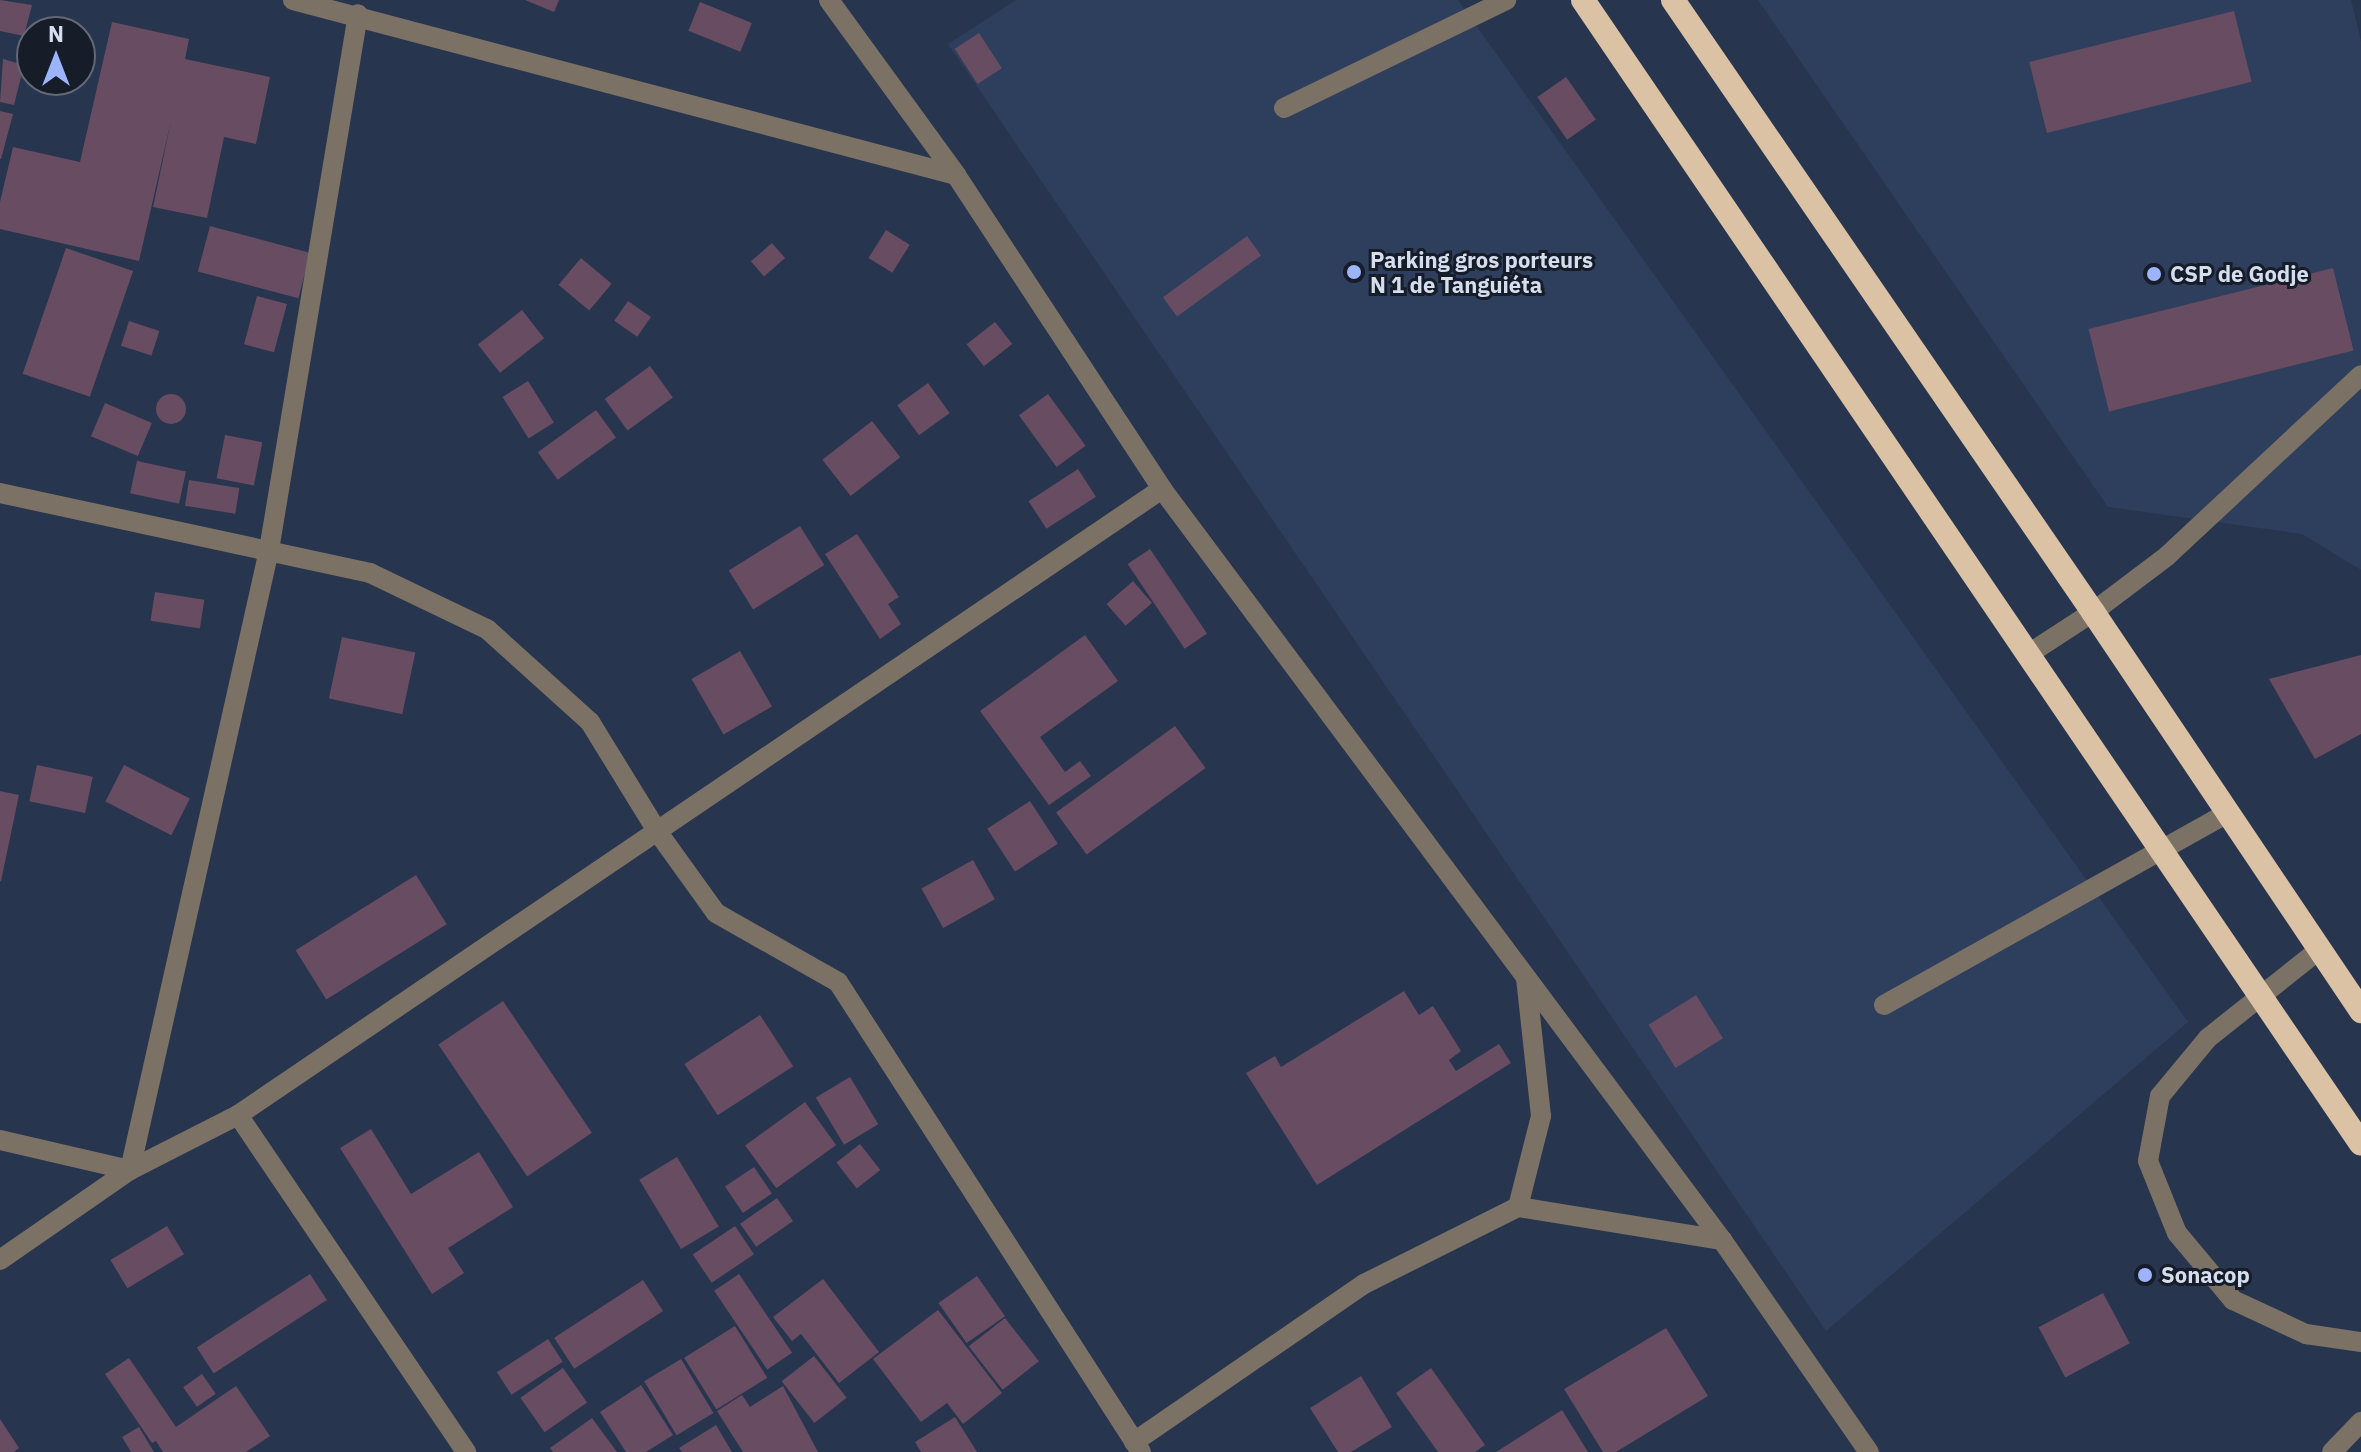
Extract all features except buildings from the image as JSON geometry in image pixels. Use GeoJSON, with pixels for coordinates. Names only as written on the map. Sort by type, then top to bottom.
{"type":"FeatureCollection","features":[{"type":"Feature","properties":{"kind":"highway"},"geometry":{"type":"LineString","coordinates":[[1583,0],[2361,1144]]}},
{"type":"Feature","properties":{"kind":"highway"},"geometry":{"type":"LineString","coordinates":[[1673,0],[2093,612],[2361,1011]]}},
{"type":"Feature","properties":{"kind":"street"},"geometry":{"type":"LineString","coordinates":[[293,0],[358,14],[956,175]]}},
{"type":"Feature","properties":{"kind":"street"},"geometry":{"type":"LineString","coordinates":[[829,0],[956,175],[1162,489],[1722,1240],[1869,1452]]}},
{"type":"Feature","properties":{"kind":"street"},"geometry":{"type":"LineString","coordinates":[[1284,108],[1506,0]]}},
{"type":"Feature","properties":{"kind":"street"},"geometry":{"type":"LineString","coordinates":[[130,1170],[269,550],[358,14]]}},
{"type":"Feature","properties":{"kind":"street"},"geometry":{"type":"LineString","coordinates":[[2027,655],[2093,612],[2167,556],[2361,375]]}},
{"type":"Feature","properties":{"kind":"street"},"geometry":{"type":"LineString","coordinates":[[0,1260],[130,1170],[238,1115],[1162,489]]}},
{"type":"Feature","properties":{"kind":"street"},"geometry":{"type":"LineString","coordinates":[[0,493],[370,573],[487,629],[590,722],[657,831],[716,913],[838,982],[1137,1447],[1364,1284],[1518,1207],[1722,1240]]}},
{"type":"Feature","properties":{"kind":"street"},"geometry":{"type":"LineString","coordinates":[[1884,1005],[2228,813]]}},
{"type":"Feature","properties":{"kind":"street"},"geometry":{"type":"LineString","coordinates":[[2320,949],[2208,1038],[2160,1096],[2148,1161],[2177,1233],[2233,1300],[2306,1334],[2361,1342]]}},
{"type":"Feature","properties":{"kind":"street"},"geometry":{"type":"LineString","coordinates":[[1518,1207],[1541,1116],[1525,977]]}},
{"type":"Feature","properties":{"kind":"street"},"geometry":{"type":"LineString","coordinates":[[238,1115],[466,1452]]}},
{"type":"Feature","properties":{"kind":"street"},"geometry":{"type":"LineString","coordinates":[[0,1140],[130,1170]]}},
{"type":"Feature","properties":{"kind":"street"},"geometry":{"type":"LineString","coordinates":[[2332,1452],[2361,1422]]}},
{"type":"Feature","properties":{"kind":"shaded area"},"geometry":{"type":"Polygon","coordinates":[[[1016,0],[1458,0],[2188,1022],[1826,1331],[948,44],[1016,0]]]}},
{"type":"Feature","properties":{"kind":"shaded area","name":"CSP de Godje"},"geometry":{"type":"Polygon","coordinates":[[[1758,0],[2351,0],[2361,41],[2361,570],[2302,534],[2108,507],[1758,0]]]}},
{"type":"Feature","properties":{"kind":"place","name":"Parking gros porteurs N 1 de Tanguiéta"},"geometry":{"type":"Point","coordinates":[1354,272]}},
{"type":"Feature","properties":{"kind":"place","name":"CSP de Godje"},"geometry":{"type":"Point","coordinates":[2154,274]}},
{"type":"Feature","properties":{"kind":"place","name":"Sonacop"},"geometry":{"type":"Point","coordinates":[2145,1275]}}]}
